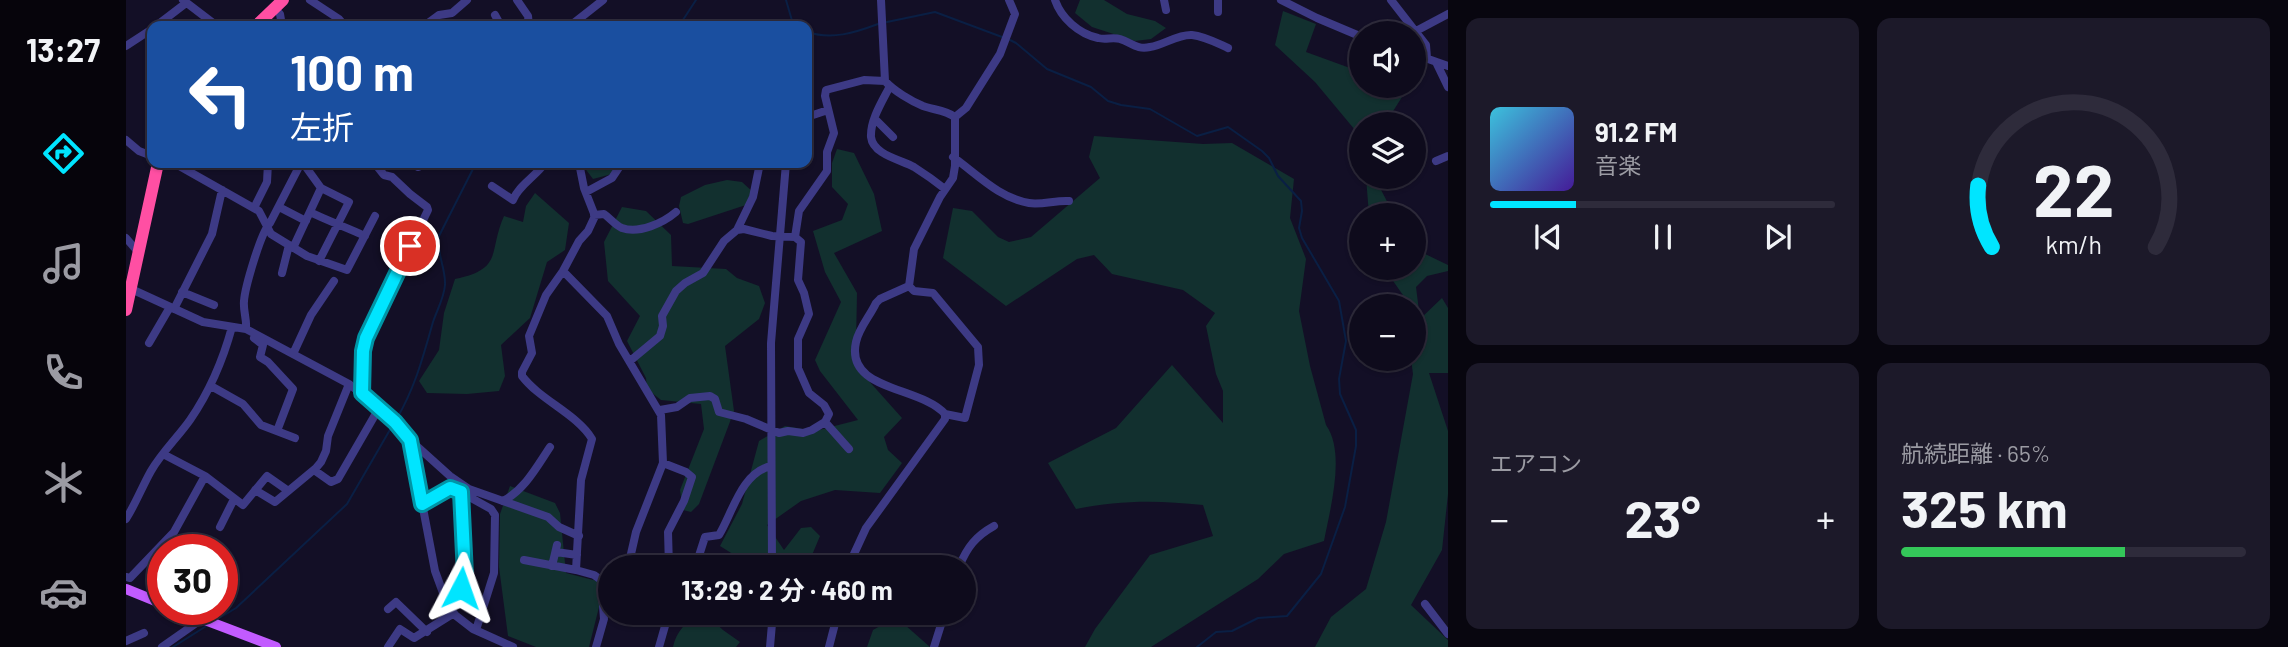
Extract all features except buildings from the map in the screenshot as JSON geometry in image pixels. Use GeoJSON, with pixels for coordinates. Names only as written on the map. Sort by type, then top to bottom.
{"type":"FeatureCollection","features":[{"type":"Feature","properties":{"kind":"highway"},"geometry":{"type":"LineString","coordinates":[[261,21],[278,4]]}},
{"type":"Feature","properties":{"kind":"highway"},"geometry":{"type":"LineString","coordinates":[[127,298],[157,168]]}},
{"type":"Feature","properties":{"kind":"main road"},"geometry":{"type":"LineString","coordinates":[[126,589],[147,598]]}},
{"type":"Feature","properties":{"kind":"main road"},"geometry":{"type":"LineString","coordinates":[[218,625],[276,647]]}},
{"type":"Feature","properties":{"kind":"street"},"geometry":{"type":"LineString","coordinates":[[310,0],[341,21]]}},
{"type":"Feature","properties":{"kind":"street"},"geometry":{"type":"LineString","coordinates":[[431,21],[439,15],[452,13],[467,0]]}},
{"type":"Feature","properties":{"kind":"street"},"geometry":{"type":"LineString","coordinates":[[517,0],[528,21]]}},
{"type":"Feature","properties":{"kind":"street"},"geometry":{"type":"LineString","coordinates":[[576,21],[603,0]]}},
{"type":"Feature","properties":{"kind":"street"},"geometry":{"type":"LineString","coordinates":[[881,0],[888,83],[875,119],[871,135],[873,142],[900,163],[911,165],[945,189]]}},
{"type":"Feature","properties":{"kind":"street"},"geometry":{"type":"LineString","coordinates":[[909,286],[914,249],[953,178],[955,117],[973,99],[1007,41],[1015,14],[1009,0]]}},
{"type":"Feature","properties":{"kind":"street"},"geometry":{"type":"LineString","coordinates":[[1055,0],[1060,12],[1072,24],[1099,38],[1119,39],[1142,48],[1166,44],[1191,35],[1228,48]]}},
{"type":"Feature","properties":{"kind":"street"},"geometry":{"type":"LineString","coordinates":[[1218,0],[1218,12]]}},
{"type":"Feature","properties":{"kind":"street"},"geometry":{"type":"LineString","coordinates":[[1281,0],[1291,2],[1349,31]]}},
{"type":"Feature","properties":{"kind":"street"},"geometry":{"type":"LineString","coordinates":[[1391,0],[1408,21]]}},
{"type":"Feature","properties":{"kind":"street"},"geometry":{"type":"LineString","coordinates":[[161,21],[185,1],[211,21]]}},
{"type":"Feature","properties":{"kind":"street"},"geometry":{"type":"LineString","coordinates":[[1426,25],[1448,13]]}},
{"type":"Feature","properties":{"kind":"street"},"geometry":{"type":"LineString","coordinates":[[495,15],[498,21]]}},
{"type":"Feature","properties":{"kind":"street"},"geometry":{"type":"LineString","coordinates":[[126,46],[147,32]]}},
{"type":"Feature","properties":{"kind":"street"},"geometry":{"type":"LineString","coordinates":[[1426,45],[1448,86]]}},
{"type":"Feature","properties":{"kind":"street"},"geometry":{"type":"LineString","coordinates":[[1426,58],[1448,66]]}},
{"type":"Feature","properties":{"kind":"street"},"geometry":{"type":"LineString","coordinates":[[795,237],[799,211],[827,171],[827,152],[834,133],[825,96],[830,87],[864,80],[888,83],[925,106],[955,117]]}},
{"type":"Feature","properties":{"kind":"street"},"geometry":{"type":"LineString","coordinates":[[812,115],[828,110]]}},
{"type":"Feature","properties":{"kind":"street"},"geometry":{"type":"LineString","coordinates":[[875,119],[893,137]]}},
{"type":"Feature","properties":{"kind":"street"},"geometry":{"type":"LineString","coordinates":[[126,140],[147,154]]}},
{"type":"Feature","properties":{"kind":"street"},"geometry":{"type":"LineString","coordinates":[[1436,161],[1448,156]]}},
{"type":"Feature","properties":{"kind":"street"},"geometry":{"type":"LineString","coordinates":[[953,157],[994,189],[1015,198],[1031,203],[1069,201]]}},
{"type":"Feature","properties":{"kind":"street"},"geometry":{"type":"LineString","coordinates":[[183,168],[254,208],[263,216],[271,234],[319,261],[347,270],[375,216]]}},
{"type":"Feature","properties":{"kind":"street"},"geometry":{"type":"LineString","coordinates":[[254,208],[267,182],[268,168]]}},
{"type":"Feature","properties":{"kind":"street"},"geometry":{"type":"LineString","coordinates":[[246,329],[244,301],[266,227],[299,168]]}},
{"type":"Feature","properties":{"kind":"street"},"geometry":{"type":"LineString","coordinates":[[306,168],[321,188],[349,202],[319,261]]}},
{"type":"Feature","properties":{"kind":"street"},"geometry":{"type":"LineString","coordinates":[[362,393],[366,338],[428,210],[378,168]]}},
{"type":"Feature","properties":{"kind":"street"},"geometry":{"type":"LineString","coordinates":[[492,186],[513,200],[514,195],[541,168]]}},
{"type":"Feature","properties":{"kind":"street"},"geometry":{"type":"LineString","coordinates":[[576,570],[581,480],[592,439],[522,376],[522,372],[531,353],[529,336],[546,295],[588,231],[594,215],[580,168]]}},
{"type":"Feature","properties":{"kind":"street"},"geometry":{"type":"LineString","coordinates":[[586,192],[612,178],[619,168]]}},
{"type":"Feature","properties":{"kind":"street"},"geometry":{"type":"LineString","coordinates":[[630,361],[660,336],[662,316],[676,290],[703,273],[724,241],[737,230],[753,197],[759,168]]}},
{"type":"Feature","properties":{"kind":"street"},"geometry":{"type":"LineString","coordinates":[[772,555],[771,343],[786,168]]}},
{"type":"Feature","properties":{"kind":"street"},"geometry":{"type":"LineString","coordinates":[[282,273],[291,246],[321,188]]}},
{"type":"Feature","properties":{"kind":"street"},"geometry":{"type":"LineString","coordinates":[[149,343],[183,292],[212,234],[222,190]]}},
{"type":"Feature","properties":{"kind":"street"},"geometry":{"type":"LineString","coordinates":[[279,207],[306,221]]}},
{"type":"Feature","properties":{"kind":"street"},"geometry":{"type":"LineString","coordinates":[[310,212],[365,236]]}},
{"type":"Feature","properties":{"kind":"street"},"geometry":{"type":"LineString","coordinates":[[594,215],[604,214],[626,229],[656,226],[676,212]]}},
{"type":"Feature","properties":{"kind":"street"},"geometry":{"type":"LineString","coordinates":[[660,410],[677,407],[690,398],[710,396],[715,399],[719,412],[746,419],[779,433],[803,433],[825,422],[828,414],[826,409],[808,393],[798,368],[798,339],[809,314],[798,280],[801,242],[795,237],[737,230]]}},
{"type":"Feature","properties":{"kind":"street"},"geometry":{"type":"LineString","coordinates":[[126,238],[139,253]]}},
{"type":"Feature","properties":{"kind":"street"},"geometry":{"type":"LineString","coordinates":[[564,271],[607,316],[619,344],[649,397],[660,410],[663,463],[636,533],[631,555]]}},
{"type":"Feature","properties":{"kind":"street"},"geometry":{"type":"LineString","coordinates":[[293,354],[311,316],[334,281]]}},
{"type":"Feature","properties":{"kind":"street"},"geometry":{"type":"LineString","coordinates":[[909,286],[914,291],[933,293],[978,347],[979,365],[965,418],[945,414],[932,402],[919,396],[873,381],[862,372],[855,358],[858,335],[876,303],[909,286]]}},
{"type":"Feature","properties":{"kind":"street"},"geometry":{"type":"LineString","coordinates":[[183,292],[214,305]]}},
{"type":"Feature","properties":{"kind":"street"},"geometry":{"type":"LineString","coordinates":[[127,298],[172,308],[203,322],[246,329],[362,393],[450,476],[469,489],[548,517],[559,527],[579,536]]}},
{"type":"Feature","properties":{"kind":"street"},"geometry":{"type":"LineString","coordinates":[[126,519],[151,471],[189,421],[211,386],[232,328]]}},
{"type":"Feature","properties":{"kind":"street"},"geometry":{"type":"LineString","coordinates":[[232,328],[263,345],[260,357],[293,389],[277,431]]}},
{"type":"Feature","properties":{"kind":"street"},"geometry":{"type":"LineString","coordinates":[[255,490],[275,502],[314,470],[326,452],[328,436],[349,384]]}},
{"type":"Feature","properties":{"kind":"street"},"geometry":{"type":"LineString","coordinates":[[211,386],[243,404],[261,425],[295,438]]}},
{"type":"Feature","properties":{"kind":"street"},"geometry":{"type":"LineString","coordinates":[[314,470],[331,482],[338,479],[379,408]]}},
{"type":"Feature","properties":{"kind":"street"},"geometry":{"type":"LineString","coordinates":[[854,555],[866,528],[943,422],[945,414]]}},
{"type":"Feature","properties":{"kind":"street"},"geometry":{"type":"LineString","coordinates":[[825,422],[849,449]]}},
{"type":"Feature","properties":{"kind":"street"},"geometry":{"type":"LineString","coordinates":[[410,440],[439,587],[452,610],[492,643],[513,647]]}},
{"type":"Feature","properties":{"kind":"street"},"geometry":{"type":"LineString","coordinates":[[503,501],[524,486],[550,447]]}},
{"type":"Feature","properties":{"kind":"street"},"geometry":{"type":"LineString","coordinates":[[163,454],[205,476],[243,505],[269,476],[287,490]]}},
{"type":"Feature","properties":{"kind":"street"},"geometry":{"type":"LineString","coordinates":[[663,463],[692,477],[684,501],[668,532],[669,555]]}},
{"type":"Feature","properties":{"kind":"street"},"geometry":{"type":"LineString","coordinates":[[699,555],[705,537],[719,535],[743,489],[761,468],[771,466]]}},
{"type":"Feature","properties":{"kind":"street"},"geometry":{"type":"LineString","coordinates":[[126,578],[130,578],[174,532],[205,476]]}},
{"type":"Feature","properties":{"kind":"street"},"geometry":{"type":"LineString","coordinates":[[422,504],[450,488],[491,509],[495,515],[494,573],[476,630]]}},
{"type":"Feature","properties":{"kind":"street"},"geometry":{"type":"LineString","coordinates":[[390,647],[400,629],[412,639],[427,632],[452,610],[465,575],[461,492]]}},
{"type":"Feature","properties":{"kind":"street"},"geometry":{"type":"LineString","coordinates":[[220,527],[234,499]]}},
{"type":"Feature","properties":{"kind":"street"},"geometry":{"type":"LineString","coordinates":[[965,555],[978,535],[994,526]]}},
{"type":"Feature","properties":{"kind":"street"},"geometry":{"type":"LineString","coordinates":[[552,566],[556,549],[577,555]]}},
{"type":"Feature","properties":{"kind":"street"},"geometry":{"type":"LineString","coordinates":[[524,560],[576,570],[598,578]]}},
{"type":"Feature","properties":{"kind":"street"},"geometry":{"type":"LineString","coordinates":[[388,609],[396,602],[427,632]]}},
{"type":"Feature","properties":{"kind":"street"},"geometry":{"type":"LineString","coordinates":[[1424,604],[1448,634]]}},
{"type":"Feature","properties":{"kind":"street"},"geometry":{"type":"LineString","coordinates":[[162,647],[193,625]]}},
{"type":"Feature","properties":{"kind":"street"},"geometry":{"type":"LineString","coordinates":[[596,647],[602,625]]}},
{"type":"Feature","properties":{"kind":"street"},"geometry":{"type":"LineString","coordinates":[[659,647],[665,625]]}},
{"type":"Feature","properties":{"kind":"street"},"geometry":{"type":"LineString","coordinates":[[770,647],[772,625]]}},
{"type":"Feature","properties":{"kind":"street"},"geometry":{"type":"LineString","coordinates":[[829,647],[835,625]]}},
{"type":"Feature","properties":{"kind":"street"},"geometry":{"type":"LineString","coordinates":[[934,647],[941,625]]}},
{"type":"Feature","properties":{"kind":"street"},"geometry":{"type":"LineString","coordinates":[[126,641],[144,633]]}},
{"type":"Feature","properties":{"kind":"green space"},"geometry":{"type":"Polygon","coordinates":[[[1080,0],[1104,0],[1127,14],[1155,21],[1166,28],[1151,39],[1135,41],[1092,27],[1075,13],[1080,0]]]}},
{"type":"Feature","properties":{"kind":"green space"},"geometry":{"type":"Polygon","coordinates":[[[1283,11],[1316,24],[1306,52],[1349,68],[1349,98],[1401,98],[1393,112],[1349,112],[1349,123],[1315,82],[1275,45],[1283,11]]]}},
{"type":"Feature","properties":{"kind":"green space"},"geometry":{"type":"Polygon","coordinates":[[[1094,136],[1203,144],[1232,143],[1294,179],[1290,218],[1306,259],[1299,311],[1310,366],[1335,450],[1333,498],[1324,541],[1284,554],[1258,579],[1151,647],[1085,647],[1095,629],[1150,555],[1213,536],[1203,505],[1139,502],[1076,509],[1048,463],[1116,428],[1172,365],[1223,423],[1223,391],[1216,374],[1206,326],[1215,313],[1183,290],[1112,274],[1094,255],[1077,259],[1006,306],[943,258],[953,208],[972,211],[998,237],[1009,242],[1031,237],[1100,178],[1089,157],[1094,136]]]}},
{"type":"Feature","properties":{"kind":"green space"},"geometry":{"type":"Polygon","coordinates":[[[837,149],[854,153],[874,194],[882,231],[834,253],[857,293],[856,343],[860,371],[902,418],[884,437],[888,450],[902,463],[880,493],[835,490],[801,501],[767,525],[784,550],[801,528],[811,527],[820,536],[812,555],[734,555],[720,546],[742,504],[759,441],[785,426],[815,431],[858,420],[820,371],[815,360],[841,302],[825,272],[813,231],[842,220],[848,204],[832,187],[832,163],[837,149]]]}},
{"type":"Feature","properties":{"kind":"green space"},"geometry":{"type":"Polygon","coordinates":[[[585,168],[617,168],[612,174],[593,179],[585,168]]]}},
{"type":"Feature","properties":{"kind":"green space"},"geometry":{"type":"Polygon","coordinates":[[[727,180],[742,182],[754,193],[752,203],[688,224],[683,223],[679,206],[681,197],[705,185],[727,180]]]}},
{"type":"Feature","properties":{"kind":"green space"},"geometry":{"type":"Polygon","coordinates":[[[1367,189],[1381,189],[1388,203],[1368,203],[1367,189]]]}},
{"type":"Feature","properties":{"kind":"green space"},"geometry":{"type":"Polygon","coordinates":[[[535,193],[569,223],[565,250],[547,262],[530,318],[501,345],[505,376],[499,391],[467,394],[427,393],[419,381],[439,350],[444,313],[455,279],[471,275],[488,264],[504,216],[523,222],[526,206],[535,193]]]}},
{"type":"Feature","properties":{"kind":"green space"},"geometry":{"type":"Polygon","coordinates":[[[622,207],[646,211],[671,235],[672,266],[726,269],[737,278],[759,286],[765,303],[759,319],[725,346],[734,411],[699,504],[691,512],[683,510],[680,490],[704,429],[701,404],[661,400],[647,389],[646,378],[627,341],[640,316],[608,281],[604,242],[622,207]]]}},
{"type":"Feature","properties":{"kind":"green space"},"geometry":{"type":"Polygon","coordinates":[[[1426,254],[1448,265],[1448,271],[1427,276],[1426,254]]]}},
{"type":"Feature","properties":{"kind":"green space"},"geometry":{"type":"Polygon","coordinates":[[[1392,280],[1423,280],[1416,287],[1417,294],[1402,294],[1392,280]]]}},
{"type":"Feature","properties":{"kind":"green space"},"geometry":{"type":"Polygon","coordinates":[[[1442,298],[1448,308],[1448,373],[1429,373],[1448,431],[1448,494],[1442,550],[1411,605],[1448,640],[1448,647],[1315,647],[1331,617],[1366,589],[1386,522],[1413,371],[1426,371],[1426,313],[1442,298]]]}},
{"type":"Feature","properties":{"kind":"green space"},"geometry":{"type":"Polygon","coordinates":[[[510,486],[555,503],[560,513],[566,573],[598,581],[598,611],[589,647],[536,647],[508,636],[499,567],[500,514],[510,486]]]}},
{"type":"Feature","properties":{"kind":"green space"},"geometry":{"type":"Polygon","coordinates":[[[717,625],[740,642],[736,647],[673,647],[683,627],[717,625]]]}},
{"type":"Feature","properties":{"kind":"green space"},"geometry":{"type":"Polygon","coordinates":[[[882,625],[905,625],[930,647],[867,647],[873,630],[882,625]]]}},
{"type":"Feature","properties":{"kind":"waterway"},"geometry":{"type":"LineString","coordinates":[[682,21],[696,0]]}},
{"type":"Feature","properties":{"kind":"waterway"},"geometry":{"type":"LineString","coordinates":[[786,0],[792,21]]}},
{"type":"Feature","properties":{"kind":"waterway"},"geometry":{"type":"LineString","coordinates":[[887,22],[935,12],[1002,37]]}},
{"type":"Feature","properties":{"kind":"waterway"},"geometry":{"type":"LineString","coordinates":[[812,33],[843,34],[878,24]]}},
{"type":"Feature","properties":{"kind":"waterway"},"geometry":{"type":"LineString","coordinates":[[1010,40],[1047,69],[1091,87],[1108,101],[1150,109],[1197,136],[1228,127],[1262,151],[1269,158],[1278,176],[1301,201],[1299,228],[1302,238],[1339,301],[1346,341],[1339,379],[1340,394],[1356,430],[1356,446],[1345,507],[1321,574],[1287,616],[1258,618],[1232,631],[1216,632],[1197,647]]}},
{"type":"Feature","properties":{"kind":"waterway"},"geometry":{"type":"LineString","coordinates":[[396,420],[413,384],[443,295],[445,279],[439,236],[473,168]]}},
{"type":"Feature","properties":{"kind":"waterway"},"geometry":{"type":"LineString","coordinates":[[238,606],[347,504],[391,428]]}},
{"type":"Feature","properties":{"kind":"waterway"},"geometry":{"type":"LineString","coordinates":[[173,647],[208,625]]}},
{"type":"Feature","properties":{"kind":"route"},"geometry":{"type":"LineString","coordinates":[[410,246],[378,318],[366,338],[362,393],[395,422],[410,440],[422,504],[450,488],[461,492],[465,575],[461,588]]}}]}
